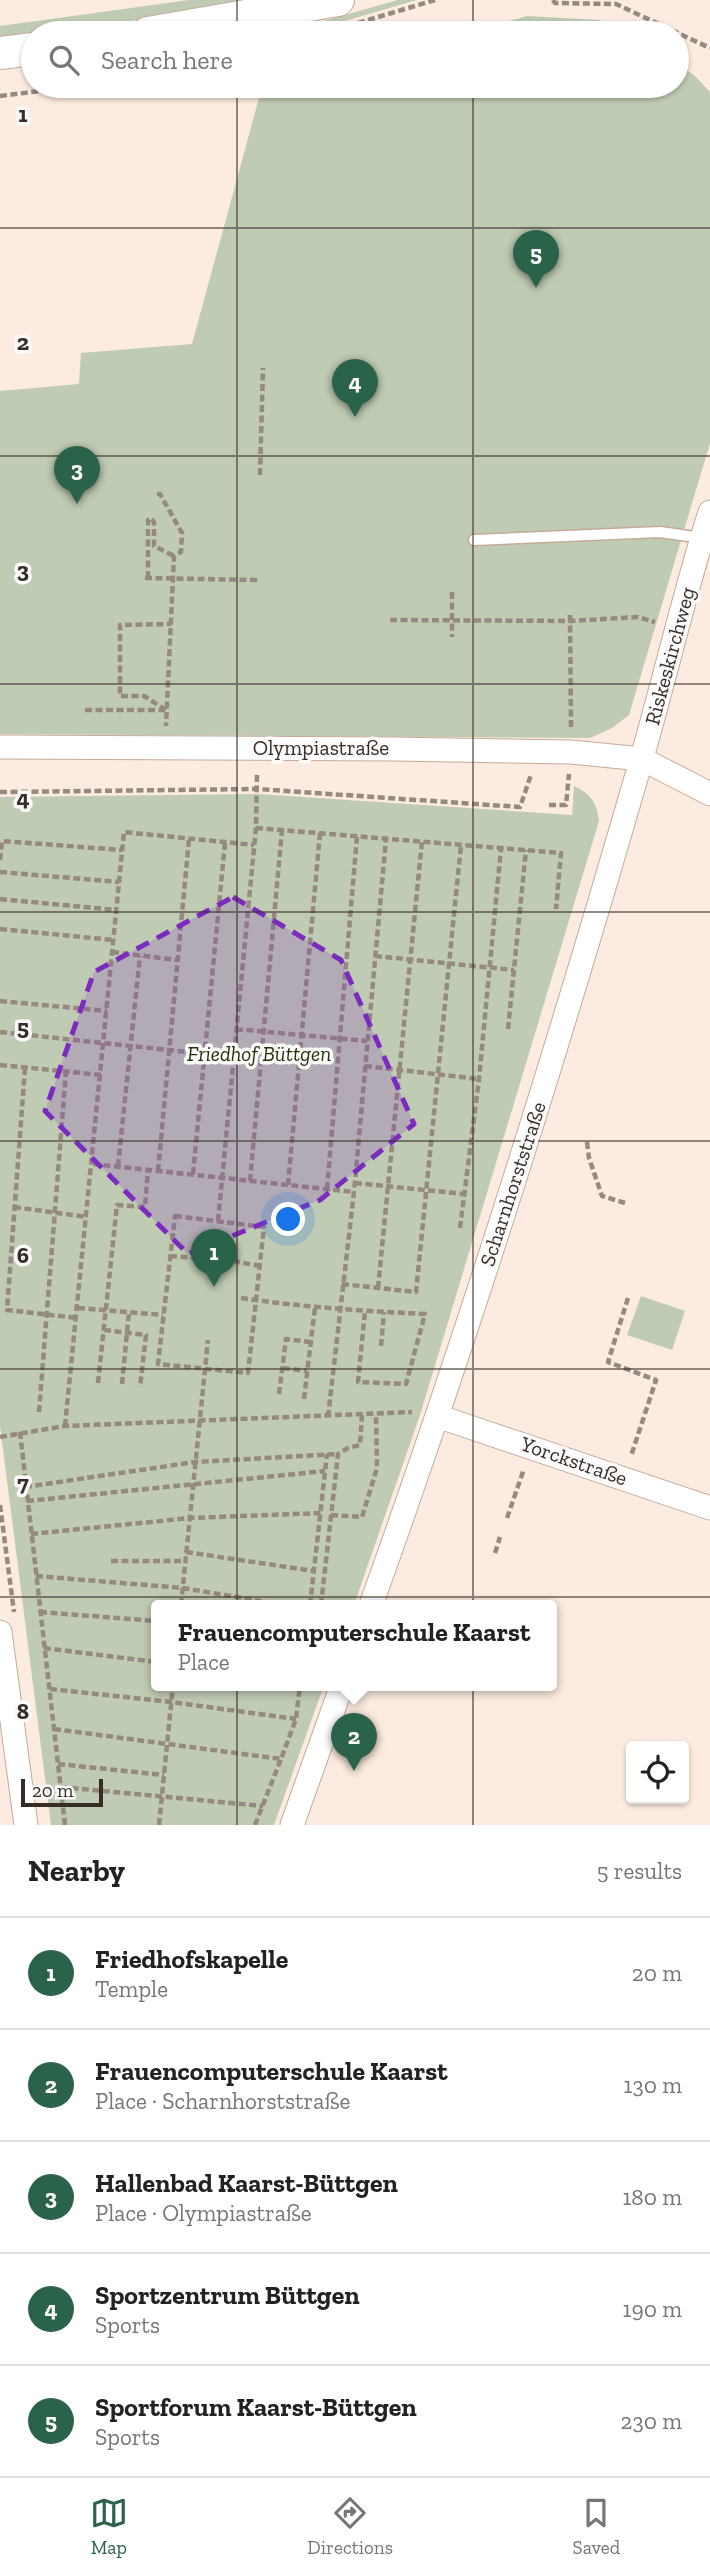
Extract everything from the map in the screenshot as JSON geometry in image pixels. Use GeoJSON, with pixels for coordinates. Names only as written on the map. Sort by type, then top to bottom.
{"type":"FeatureCollection","features":[{"type":"Feature","properties":{"kind":"main road"},"geometry":{"type":"LineString","coordinates":[[252,21],[342,13]]}},
{"type":"Feature","properties":{"kind":"main road"},"geometry":{"type":"LineString","coordinates":[[0,53],[21,50]]}},
{"type":"Feature","properties":{"kind":"street","name":"Riskeskirchweg"},"geometry":{"type":"LineString","coordinates":[[642,759],[710,512]]}},
{"type":"Feature","properties":{"kind":"street","name":"Olympiastraße"},"geometry":{"type":"LineString","coordinates":[[0,747],[571,752],[642,759]]}},
{"type":"Feature","properties":{"kind":"street"},"geometry":{"type":"LineString","coordinates":[[642,759],[710,794]]}},
{"type":"Feature","properties":{"kind":"street","name":"Scharnhorststraße"},"geometry":{"type":"LineString","coordinates":[[372,1600],[437,1416],[533,1124],[642,759]]}},
{"type":"Feature","properties":{"kind":"street","name":"Yorckstraße"},"geometry":{"type":"LineString","coordinates":[[437,1416],[710,1508]]}},
{"type":"Feature","properties":{"kind":"street"},"geometry":{"type":"LineString","coordinates":[[0,1632],[10,1787],[26,1825]]}},
{"type":"Feature","properties":{"kind":"street"},"geometry":{"type":"LineString","coordinates":[[292,1825],[340,1691]]}},
{"type":"Feature","properties":{"kind":"lane"},"geometry":{"type":"LineString","coordinates":[[474,540],[660,532],[702,538]]}},
{"type":"Feature","properties":{"kind":"path"},"geometry":{"type":"LineString","coordinates":[[342,13],[435,0]]}},
{"type":"Feature","properties":{"kind":"path"},"geometry":{"type":"LineString","coordinates":[[553,0],[555,4],[615,4],[652,21]]}},
{"type":"Feature","properties":{"kind":"path"},"geometry":{"type":"LineString","coordinates":[[689,38],[710,48]]}},
{"type":"Feature","properties":{"kind":"path"},"geometry":{"type":"LineString","coordinates":[[0,96],[21,93]]}},
{"type":"Feature","properties":{"kind":"path"},"geometry":{"type":"LineString","coordinates":[[260,475],[263,368]]}},
{"type":"Feature","properties":{"kind":"path"},"geometry":{"type":"LineString","coordinates":[[157,494],[160,494],[182,533],[181,552],[174,556]]}},
{"type":"Feature","properties":{"kind":"path"},"geometry":{"type":"LineString","coordinates":[[174,556],[154,546],[154,522],[151,518],[148,520],[146,578],[258,580]]}},
{"type":"Feature","properties":{"kind":"path"},"geometry":{"type":"LineString","coordinates":[[166,710],[174,556]]}},
{"type":"Feature","properties":{"kind":"path"},"geometry":{"type":"LineString","coordinates":[[452,592],[452,637]]}},
{"type":"Feature","properties":{"kind":"path"},"geometry":{"type":"LineString","coordinates":[[549,805],[566,805],[571,752],[570,618]]}},
{"type":"Feature","properties":{"kind":"path"},"geometry":{"type":"LineString","coordinates":[[390,620],[639,618],[677,628]]}},
{"type":"Feature","properties":{"kind":"path"},"geometry":{"type":"LineString","coordinates":[[166,710],[144,696],[120,696],[121,625],[171,624]]}},
{"type":"Feature","properties":{"kind":"path"},"geometry":{"type":"LineString","coordinates":[[85,710],[166,710]]}},
{"type":"Feature","properties":{"kind":"path"},"geometry":{"type":"LineString","coordinates":[[0,792],[257,789],[520,807],[533,772],[571,752]]}},
{"type":"Feature","properties":{"kind":"path"},"geometry":{"type":"LineString","coordinates":[[218,1221],[258,794]]}},
{"type":"Feature","properties":{"kind":"path"},"geometry":{"type":"LineString","coordinates":[[256,828],[561,853],[556,909]]}},
{"type":"Feature","properties":{"kind":"path"},"geometry":{"type":"LineString","coordinates":[[250,1181],[282,830]]}},
{"type":"Feature","properties":{"kind":"path"},"geometry":{"type":"LineString","coordinates":[[65,1426],[102,1075],[124,832],[254,845]]}},
{"type":"Feature","properties":{"kind":"path"},"geometry":{"type":"LineString","coordinates":[[289,1185],[320,833]]}},
{"type":"Feature","properties":{"kind":"path"},"geometry":{"type":"LineString","coordinates":[[327,1189],[357,836]]}},
{"type":"Feature","properties":{"kind":"path"},"geometry":{"type":"LineString","coordinates":[[158,1171],[189,839]]}},
{"type":"Feature","properties":{"kind":"path"},"geometry":{"type":"LineString","coordinates":[[328,1417],[354,1192],[386,839]]}},
{"type":"Feature","properties":{"kind":"path"},"geometry":{"type":"LineString","coordinates":[[0,860],[2,841],[122,850]]}},
{"type":"Feature","properties":{"kind":"path"},"geometry":{"type":"LineString","coordinates":[[378,1288],[422,842]]}},
{"type":"Feature","properties":{"kind":"path"},"geometry":{"type":"LineString","coordinates":[[193,1174],[225,843]]}},
{"type":"Feature","properties":{"kind":"path"},"geometry":{"type":"LineString","coordinates":[[342,1284],[416,1292],[461,845]]}},
{"type":"Feature","properties":{"kind":"path"},"geometry":{"type":"LineString","coordinates":[[460,1228],[479,1079],[501,848]]}},
{"type":"Feature","properties":{"kind":"path"},"geometry":{"type":"LineString","coordinates":[[508,1030],[526,850]]}},
{"type":"Feature","properties":{"kind":"path"},"geometry":{"type":"LineString","coordinates":[[0,872],[118,882]]}},
{"type":"Feature","properties":{"kind":"path"},"geometry":{"type":"LineString","coordinates":[[0,899],[116,911]]}},
{"type":"Feature","properties":{"kind":"path"},"geometry":{"type":"LineString","coordinates":[[0,929],[113,940]]}},
{"type":"Feature","properties":{"kind":"path"},"geometry":{"type":"LineString","coordinates":[[112,952],[177,960]]}},
{"type":"Feature","properties":{"kind":"path"},"geometry":{"type":"LineString","coordinates":[[118,1166],[140,956]]}},
{"type":"Feature","properties":{"kind":"path"},"geometry":{"type":"LineString","coordinates":[[375,956],[514,970]]}},
{"type":"Feature","properties":{"kind":"path"},"geometry":{"type":"LineString","coordinates":[[0,1001],[107,1010]]}},
{"type":"Feature","properties":{"kind":"path"},"geometry":{"type":"LineString","coordinates":[[236,1029],[367,1041]]}},
{"type":"Feature","properties":{"kind":"path"},"geometry":{"type":"LineString","coordinates":[[0,1032],[234,1057]]}},
{"type":"Feature","properties":{"kind":"path"},"geometry":{"type":"LineString","coordinates":[[0,1066],[102,1075]]}},
{"type":"Feature","properties":{"kind":"path"},"geometry":{"type":"LineString","coordinates":[[365,1066],[479,1079]]}},
{"type":"Feature","properties":{"kind":"path"},"geometry":{"type":"LineString","coordinates":[[25,1068],[7,1310],[77,1318]]}},
{"type":"Feature","properties":{"kind":"path"},"geometry":{"type":"LineString","coordinates":[[39,1412],[66,1071]]}},
{"type":"Feature","properties":{"kind":"path"},"geometry":{"type":"LineString","coordinates":[[587,1142],[589,1158],[602,1196],[625,1203]]}},
{"type":"Feature","properties":{"kind":"path"},"geometry":{"type":"LineString","coordinates":[[93,1164],[354,1192]]}},
{"type":"Feature","properties":{"kind":"path"},"geometry":{"type":"LineString","coordinates":[[98,1383],[117,1205],[145,1207],[148,1170]]}},
{"type":"Feature","properties":{"kind":"path"},"geometry":{"type":"LineString","coordinates":[[354,1183],[465,1194]]}},
{"type":"Feature","properties":{"kind":"path"},"geometry":{"type":"LineString","coordinates":[[14,1207],[87,1217]]}},
{"type":"Feature","properties":{"kind":"path"},"geometry":{"type":"LineString","coordinates":[[175,1216],[264,1227],[248,1373],[158,1364],[170,1256],[175,1216]]}},
{"type":"Feature","properties":{"kind":"path"},"geometry":{"type":"LineString","coordinates":[[170,1256],[197,1258]]}},
{"type":"Feature","properties":{"kind":"path"},"geometry":{"type":"LineString","coordinates":[[233,1261],[260,1266]]}},
{"type":"Feature","properties":{"kind":"path"},"geometry":{"type":"LineString","coordinates":[[241,1298],[339,1310],[365,1311],[425,1314],[406,1384],[358,1382],[365,1311]]}},
{"type":"Feature","properties":{"kind":"path"},"geometry":{"type":"LineString","coordinates":[[623,1479],[656,1380],[608,1362],[628,1298]]}},
{"type":"Feature","properties":{"kind":"path"},"geometry":{"type":"LineString","coordinates":[[304,1399],[315,1307]]}},
{"type":"Feature","properties":{"kind":"path"},"geometry":{"type":"LineString","coordinates":[[78,1308],[163,1315]]}},
{"type":"Feature","properties":{"kind":"path"},"geometry":{"type":"LineString","coordinates":[[122,1384],[129,1312]]}},
{"type":"Feature","properties":{"kind":"path"},"geometry":{"type":"LineString","coordinates":[[381,1346],[384,1312]]}},
{"type":"Feature","properties":{"kind":"path"},"geometry":{"type":"LineString","coordinates":[[104,1330],[146,1335],[141,1387]]}},
{"type":"Feature","properties":{"kind":"path"},"geometry":{"type":"LineString","coordinates":[[279,1394],[286,1339],[311,1342]]}},
{"type":"Feature","properties":{"kind":"path"},"geometry":{"type":"LineString","coordinates":[[182,1600],[208,1340]]}},
{"type":"Feature","properties":{"kind":"path"},"geometry":{"type":"LineString","coordinates":[[283,1368],[307,1371]]}},
{"type":"Feature","properties":{"kind":"path"},"geometry":{"type":"LineString","coordinates":[[0,1437],[65,1426],[421,1412],[437,1416]]}},
{"type":"Feature","properties":{"kind":"path"},"geometry":{"type":"LineString","coordinates":[[331,1515],[362,1517],[377,1468],[376,1414]]}},
{"type":"Feature","properties":{"kind":"path"},"geometry":{"type":"LineString","coordinates":[[25,1488],[195,1462],[338,1454],[360,1445],[362,1415]]}},
{"type":"Feature","properties":{"kind":"path"},"geometry":{"type":"LineString","coordinates":[[20,1432],[65,1825],[71,1825]]}},
{"type":"Feature","properties":{"kind":"path"},"geometry":{"type":"LineString","coordinates":[[507,1518],[531,1447]]}},
{"type":"Feature","properties":{"kind":"path"},"geometry":{"type":"LineString","coordinates":[[311,1600],[327,1454]]}},
{"type":"Feature","properties":{"kind":"path"},"geometry":{"type":"LineString","coordinates":[[322,1600],[338,1454]]}},
{"type":"Feature","properties":{"kind":"path"},"geometry":{"type":"LineString","coordinates":[[27,1501],[325,1471]]}},
{"type":"Feature","properties":{"kind":"path"},"geometry":{"type":"LineString","coordinates":[[31,1534],[190,1518],[321,1513]]}},
{"type":"Feature","properties":{"kind":"path"},"geometry":{"type":"LineString","coordinates":[[495,1553],[500,1537]]}},
{"type":"Feature","properties":{"kind":"path"},"geometry":{"type":"LineString","coordinates":[[186,1552],[314,1571]]}},
{"type":"Feature","properties":{"kind":"path"},"geometry":{"type":"LineString","coordinates":[[111,1561],[186,1562]]}},
{"type":"Feature","properties":{"kind":"path"},"geometry":{"type":"LineString","coordinates":[[36,1576],[183,1588],[254,1600]]}},
{"type":"Feature","properties":{"kind":"path"},"geometry":{"type":"LineString","coordinates":[[40,1612],[151,1621]]}},
{"type":"Feature","properties":{"kind":"path"},"geometry":{"type":"LineString","coordinates":[[44,1648],[151,1661]]}},
{"type":"Feature","properties":{"kind":"path"},"geometry":{"type":"LineString","coordinates":[[49,1689],[296,1719]]}},
{"type":"Feature","properties":{"kind":"path"},"geometry":{"type":"LineString","coordinates":[[159,1825],[173,1691]]}},
{"type":"Feature","properties":{"kind":"path"},"geometry":{"type":"LineString","coordinates":[[255,1825],[296,1719],[299,1691]]}},
{"type":"Feature","properties":{"kind":"path"},"geometry":{"type":"LineString","coordinates":[[54,1729],[281,1759]]}},
{"type":"Feature","properties":{"kind":"path"},"geometry":{"type":"LineString","coordinates":[[58,1764],[164,1776]]}},
{"type":"Feature","properties":{"kind":"path"},"geometry":{"type":"LineString","coordinates":[[61,1787],[263,1806]]}},
{"type":"Feature","properties":{"kind":"highlighted area"},"geometry":{"type":"Polygon","coordinates":[[[233,897],[341,960],[414,1124],[320,1200],[188,1254],[45,1111],[94,972],[233,897]]]}},
{"type":"Feature","properties":{"kind":"green space"},"geometry":{"type":"Polygon","coordinates":[[[189,0],[255,0],[130,21],[36,21],[189,0]]]}},
{"type":"Feature","properties":{"kind":"green space"},"geometry":{"type":"Polygon","coordinates":[[[398,0],[417,0],[344,21],[324,21],[398,0]]]}},
{"type":"Feature","properties":{"kind":"green space"},"geometry":{"type":"Polygon","coordinates":[[[527,16],[601,21],[510,21],[527,16]]]}},
{"type":"Feature","properties":{"kind":"green space"},"geometry":{"type":"Polygon","coordinates":[[[21,23],[21,34],[0,37],[0,26],[21,23]]]}},
{"type":"Feature","properties":{"kind":"green space"},"geometry":{"type":"Polygon","coordinates":[[[689,72],[710,92],[710,443],[629,715],[612,728],[590,738],[0,734],[0,391],[79,384],[81,353],[192,344],[259,98],[689,98],[689,72]]]}},
{"type":"Feature","properties":{"kind":"green space","name":"Friedhof Büttgen"},"geometry":{"type":"Polygon","coordinates":[[[574,786],[592,800],[599,821],[421,1412],[356,1600],[151,1600],[151,1691],[322,1691],[274,1825],[51,1825],[0,1426],[0,797],[258,794],[572,815],[574,786]]]}},
{"type":"Feature","properties":{"kind":"green space"},"geometry":{"type":"Polygon","coordinates":[[[641,1296],[685,1311],[672,1350],[627,1335],[641,1296]]]}},
{"type":"Feature","properties":{"kind":"place","name":"Sportforum Kaarst-Büttgen"},"geometry":{"type":"Point","coordinates":[536,288]}},
{"type":"Feature","properties":{"kind":"place","name":"Sportzentrum Büttgen"},"geometry":{"type":"Point","coordinates":[355,417]}},
{"type":"Feature","properties":{"kind":"place","name":"Hallenbad Kaarst-Büttgen"},"geometry":{"type":"Point","coordinates":[77,504]}},
{"type":"Feature","properties":{"kind":"place","name":"Friedhofskapelle"},"geometry":{"type":"Point","coordinates":[214,1287]}},
{"type":"Feature","properties":{"kind":"place","name":"Frauencomputerschule Kaarst"},"geometry":{"type":"Point","coordinates":[354,1771]}}]}
